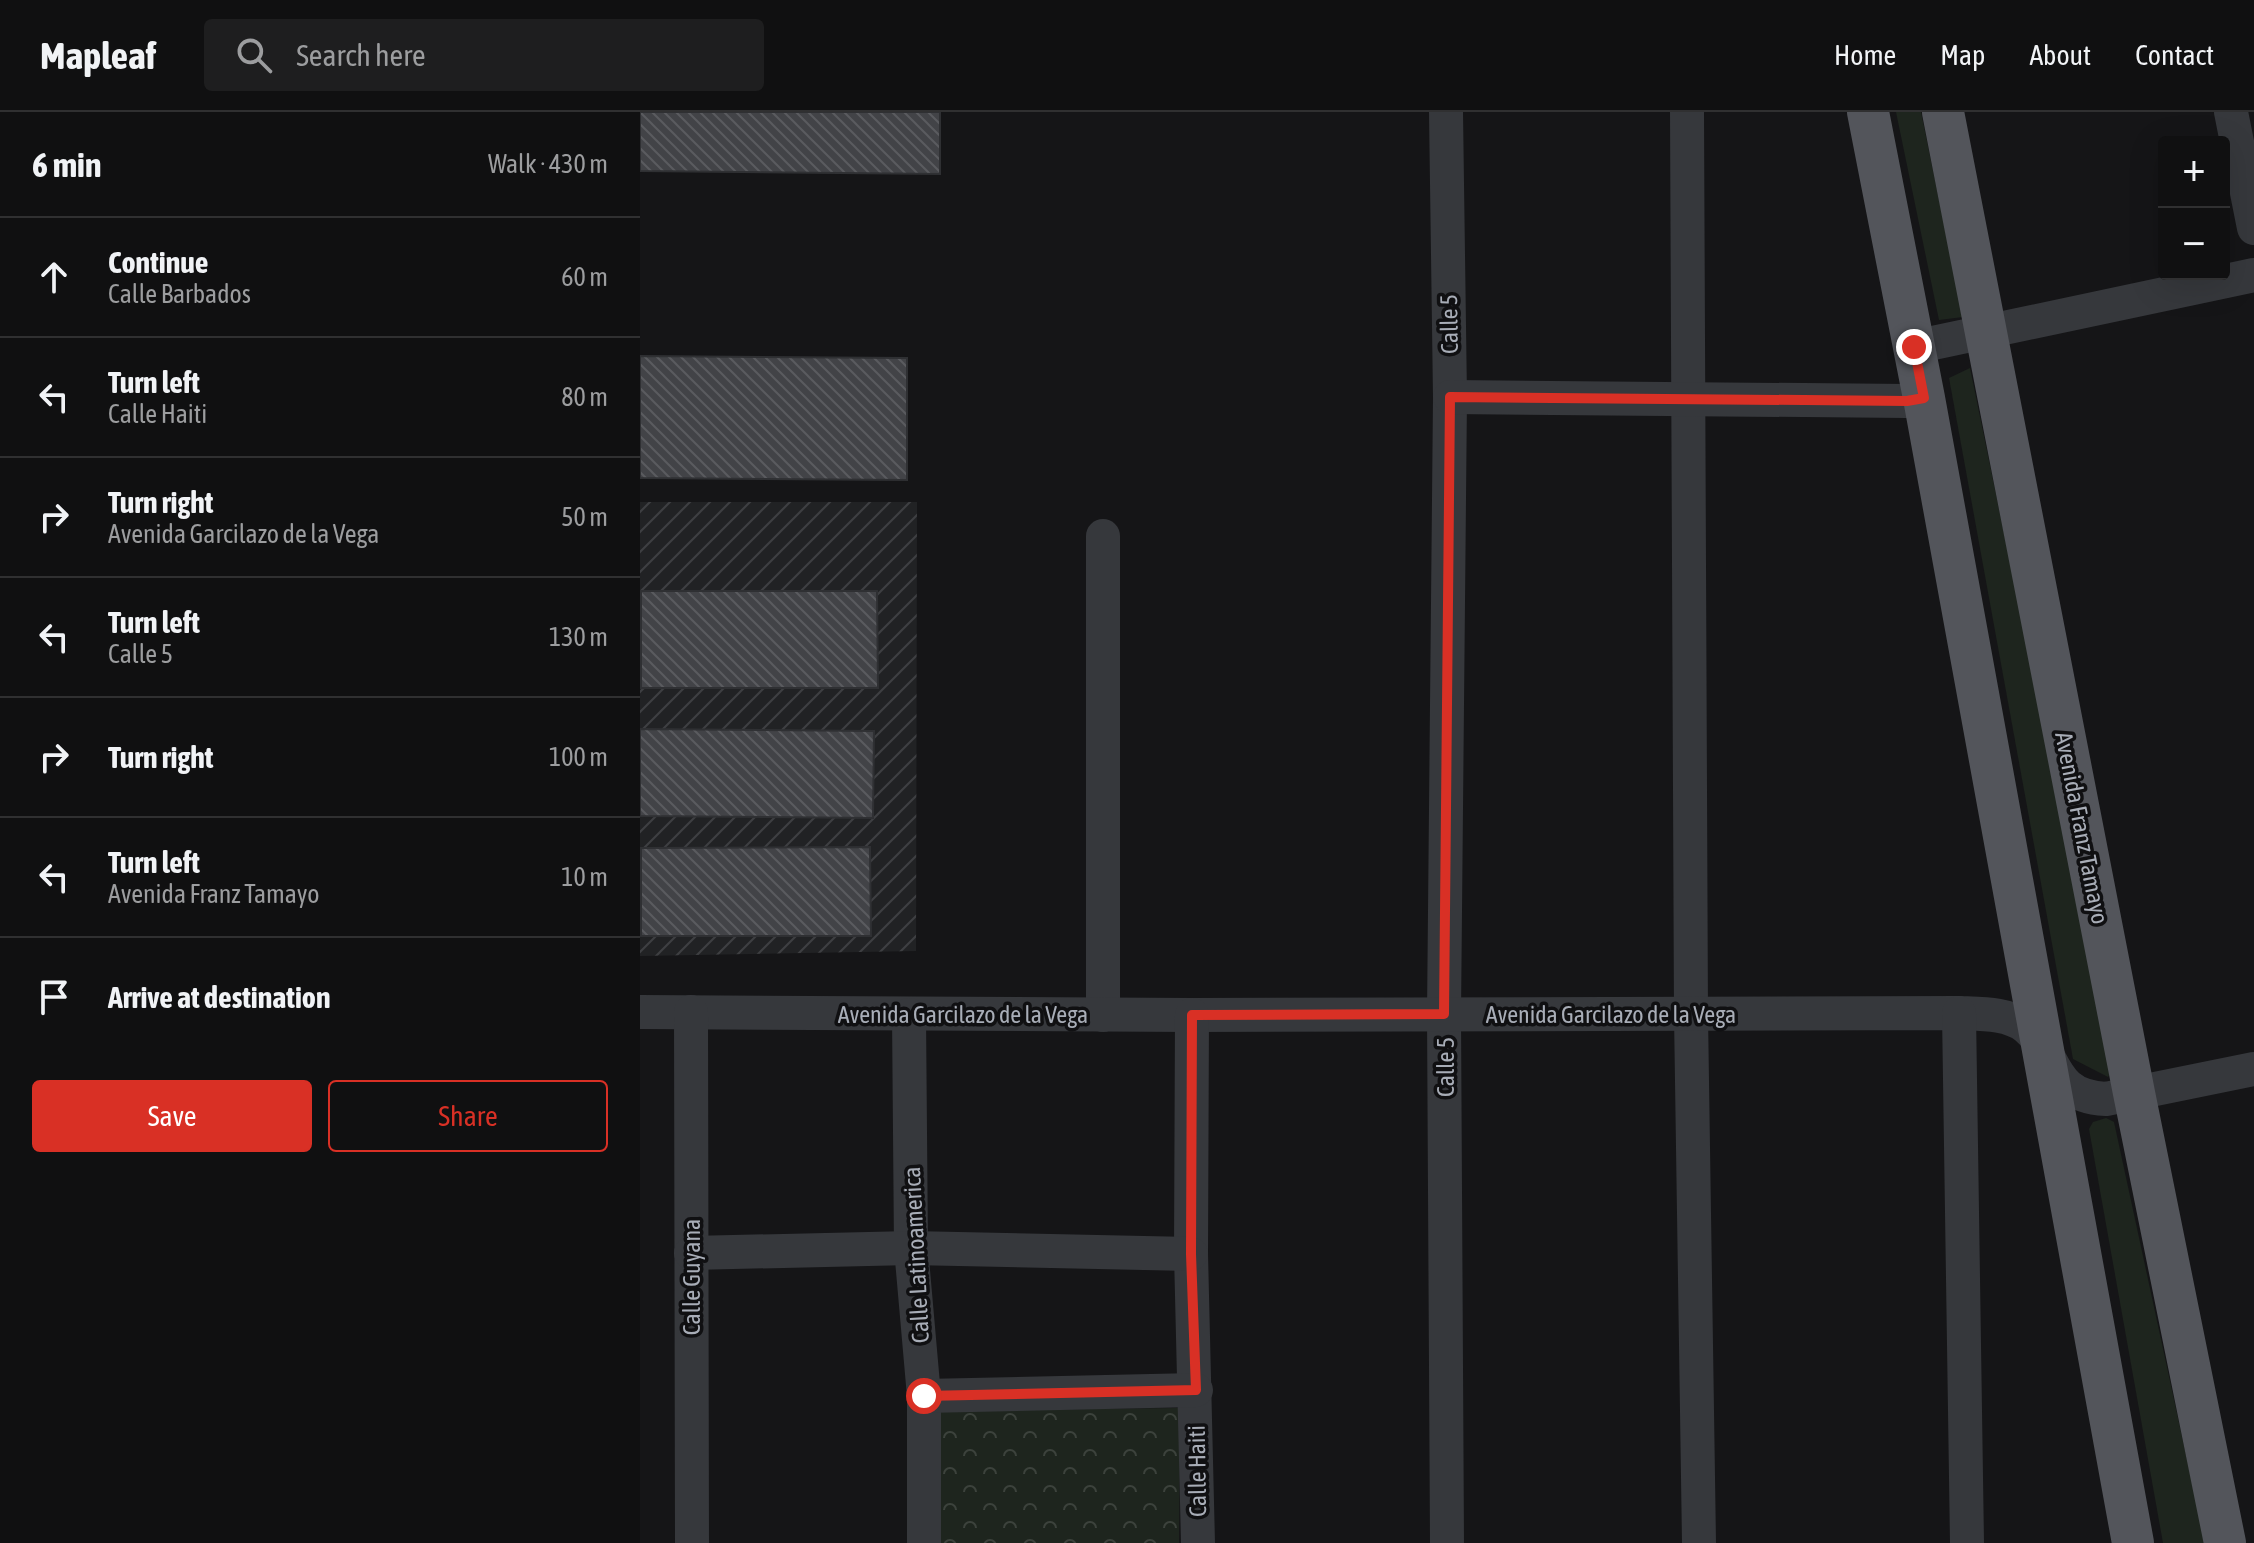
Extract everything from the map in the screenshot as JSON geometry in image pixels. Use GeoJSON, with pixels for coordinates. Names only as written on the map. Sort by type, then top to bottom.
{"type":"FeatureCollection","features":[{"type":"Feature","properties":{"kind":"main road"},"geometry":{"type":"LineString","coordinates":[[1868,112],[1924,398],[2040,1047],[2133,1543]]}},
{"type":"Feature","properties":{"kind":"main road","name":"Avenida Franz Tamayo"},"geometry":{"type":"LineString","coordinates":[[1943,112],[2225,1543]]}},
{"type":"Feature","properties":{"kind":"street","name":"Calle 5"},"geometry":{"type":"LineString","coordinates":[[1446,112],[1450,397],[1444,1014],[1447,1543]]}},
{"type":"Feature","properties":{"kind":"street"},"geometry":{"type":"LineString","coordinates":[[1687,112],[1691,1015],[1699,1543]]}},
{"type":"Feature","properties":{"kind":"street"},"geometry":{"type":"LineString","coordinates":[[2231,112],[2254,228]]}},
{"type":"Feature","properties":{"kind":"street"},"geometry":{"type":"LineString","coordinates":[[1914,347],[2254,275]]}},
{"type":"Feature","properties":{"kind":"street"},"geometry":{"type":"LineString","coordinates":[[1450,397],[1689,401],[1907,401],[1924,398]]}},
{"type":"Feature","properties":{"kind":"street"},"geometry":{"type":"LineString","coordinates":[[1103,536],[1103,1015]]}},
{"type":"Feature","properties":{"kind":"street","name":"Avenida Garcilazo de la Vega"},"geometry":{"type":"LineString","coordinates":[[640,1012],[909,1015],[1959,1013],[2007,1018],[2028,1028],[2060,1081],[2091,1098],[2134,1093],[2254,1069]]}},
{"type":"Feature","properties":{"kind":"street","name":"Calle Guyana"},"geometry":{"type":"LineString","coordinates":[[691,1012],[692,1543]]}},
{"type":"Feature","properties":{"kind":"street"},"geometry":{"type":"LineString","coordinates":[[1959,1013],[1967,1543]]}},
{"type":"Feature","properties":{"kind":"street","name":"Calle Latinoamerica"},"geometry":{"type":"LineString","coordinates":[[909,1015],[911,1248],[924,1396],[924,1543]]}},
{"type":"Feature","properties":{"kind":"street","name":"Calle Haiti"},"geometry":{"type":"LineString","coordinates":[[1192,1015],[1191,1254],[1198,1543]]}},
{"type":"Feature","properties":{"kind":"street"},"geometry":{"type":"LineString","coordinates":[[691,1253],[911,1248],[1191,1254]]}},
{"type":"Feature","properties":{"kind":"street"},"geometry":{"type":"LineString","coordinates":[[924,1396],[1196,1390]]}},
{"type":"Feature","properties":{"kind":"shaded area"},"geometry":{"type":"Polygon","coordinates":[[[640,502],[917,502],[916,951],[640,956],[640,502]]]}},
{"type":"Feature","properties":{"kind":"green space"},"geometry":{"type":"Polygon","coordinates":[[[1896,112],[1921,112],[1963,317],[1939,320],[1896,112]]]}},
{"type":"Feature","properties":{"kind":"green space"},"geometry":{"type":"Polygon","coordinates":[[[1970,368],[2114,1068],[2108,1077],[2073,1059],[1949,378],[1970,368]]]}},
{"type":"Feature","properties":{"kind":"green space"},"geometry":{"type":"Polygon","coordinates":[[[2106,1118],[2114,1122],[2205,1543],[2163,1543],[2089,1129],[2093,1122],[2106,1118]]]}},
{"type":"Feature","properties":{"kind":"green space"},"geometry":{"type":"Polygon","coordinates":[[[1180,1408],[1179,1543],[935,1543],[935,1411],[1180,1408]]]}},
{"type":"Feature","properties":{"kind":"building"},"geometry":{"type":"Polygon","coordinates":[[[640,112],[940,112],[940,174],[640,171],[640,112]]]}},
{"type":"Feature","properties":{"kind":"building"},"geometry":{"type":"Polygon","coordinates":[[[640,356],[907,358],[907,480],[640,478],[640,356]]]}},
{"type":"Feature","properties":{"kind":"building"},"geometry":{"type":"Polygon","coordinates":[[[641,591],[877,591],[878,688],[641,688],[641,591]]]}},
{"type":"Feature","properties":{"kind":"building"},"geometry":{"type":"Polygon","coordinates":[[[640,729],[874,731],[873,818],[640,816],[640,729]]]}},
{"type":"Feature","properties":{"kind":"building"},"geometry":{"type":"Polygon","coordinates":[[[870,847],[871,936],[641,936],[641,848],[870,847]]]}},
{"type":"Feature","properties":{"kind":"route"},"geometry":{"type":"LineString","coordinates":[[924,1396],[1196,1390],[1191,1254],[1192,1015],[1444,1014],[1450,397],[1907,401],[1924,398],[1914,347]]}}]}
